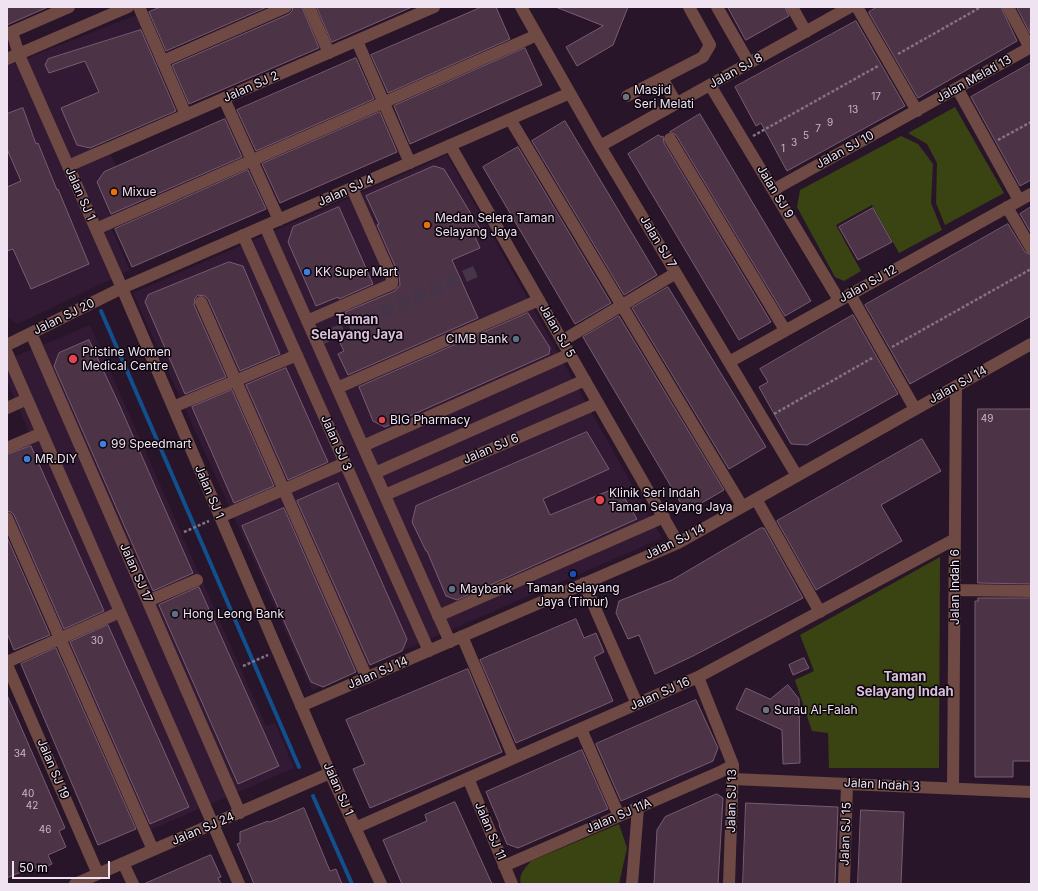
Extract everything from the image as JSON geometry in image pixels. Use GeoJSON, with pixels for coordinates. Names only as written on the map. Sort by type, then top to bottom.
{"type":"FeatureCollection","features":[{"type":"Feature","properties":{"kind":"street"},"geometry":{"type":"LineString","coordinates":[[9,33],[69,7]]}},
{"type":"Feature","properties":{"kind":"street"},"geometry":{"type":"LineString","coordinates":[[7,59],[128,7]]}},
{"type":"Feature","properties":{"kind":"street"},"geometry":{"type":"LineString","coordinates":[[139,7],[186,115]]}},
{"type":"Feature","properties":{"kind":"street"},"geometry":{"type":"LineString","coordinates":[[163,61],[286,7]]}},
{"type":"Feature","properties":{"kind":"street"},"geometry":{"type":"LineString","coordinates":[[309,7],[329,53]]}},
{"type":"Feature","properties":{"kind":"street","name":"Jalan SJ 2"},"geometry":{"type":"LineString","coordinates":[[68,166],[434,7]]}},
{"type":"Feature","properties":{"kind":"street","name":"Jalan SJ 7"},"geometry":{"type":"LineString","coordinates":[[521,7],[600,146],[797,476]]}},
{"type":"Feature","properties":{"kind":"street"},"geometry":{"type":"LineString","coordinates":[[627,96],[703,56],[710,46],[689,7]]}},
{"type":"Feature","properties":{"kind":"street"},"geometry":{"type":"LineString","coordinates":[[717,7],[749,64]]}},
{"type":"Feature","properties":{"kind":"street"},"geometry":{"type":"LineString","coordinates":[[792,7],[806,32]]}},
{"type":"Feature","properties":{"kind":"street","name":"Jalan SJ 8"},"geometry":{"type":"LineString","coordinates":[[600,146],[850,7]]}},
{"type":"Feature","properties":{"kind":"street"},"geometry":{"type":"LineString","coordinates":[[857,7],[917,111]]}},
{"type":"Feature","properties":{"kind":"street"},"geometry":{"type":"LineString","coordinates":[[1008,7],[1030,47]]}},
{"type":"Feature","properties":{"kind":"street","name":"Jalan SJ 1"},"geometry":{"type":"LineString","coordinates":[[9,33],[122,288],[330,773],[381,884]]}},
{"type":"Feature","properties":{"kind":"street"},"geometry":{"type":"LineString","coordinates":[[96,229],[537,35]]}},
{"type":"Feature","properties":{"kind":"street"},"geometry":{"type":"LineString","coordinates":[[357,41],[410,163]]}},
{"type":"Feature","properties":{"kind":"street","name":"Jalan Melati 13"},"geometry":{"type":"LineString","coordinates":[[917,111],[1030,47]]}},
{"type":"Feature","properties":{"kind":"street"},"geometry":{"type":"LineString","coordinates":[[662,78],[676,103]]}},
{"type":"Feature","properties":{"kind":"street","name":"Jalan SJ 9"},"geometry":{"type":"LineString","coordinates":[[710,85],[839,300]]}},
{"type":"Feature","properties":{"kind":"street"},"geometry":{"type":"LineString","coordinates":[[957,88],[1019,200]]}},
{"type":"Feature","properties":{"kind":"street","name":"Jalan SJ 4"},"geometry":{"type":"LineString","coordinates":[[122,288],[570,93]]}},
{"type":"Feature","properties":{"kind":"street"},"geometry":{"type":"LineString","coordinates":[[224,99],[278,220]]}},
{"type":"Feature","properties":{"kind":"street","name":"Jalan SJ 10"},"geometry":{"type":"LineString","coordinates":[[773,190],[917,111]]}},
{"type":"Feature","properties":{"kind":"street"},"geometry":{"type":"LineString","coordinates":[[510,119],[742,506]]}},
{"type":"Feature","properties":{"kind":"street"},"geometry":{"type":"LineString","coordinates":[[670,139],[785,330]]}},
{"type":"Feature","properties":{"kind":"street","name":"Jalan SJ 5"},"geometry":{"type":"LineString","coordinates":[[450,145],[678,543]]}},
{"type":"Feature","properties":{"kind":"street"},"geometry":{"type":"LineString","coordinates":[[307,320],[392,284],[392,278],[352,188]]}},
{"type":"Feature","properties":{"kind":"street","name":"Jalan SJ 12"},"geometry":{"type":"LineString","coordinates":[[729,362],[1031,194]]}},
{"type":"Feature","properties":{"kind":"street"},"geometry":{"type":"LineString","coordinates":[[1007,207],[1031,248]]}},
{"type":"Feature","properties":{"kind":"street","name":"Jalan SJ 3"},"geometry":{"type":"LineString","coordinates":[[265,226],[450,642]]}},
{"type":"Feature","properties":{"kind":"street","name":"Jalan SJ 3"},"geometry":{"type":"LineString","coordinates":[[243,235],[429,651]]}},
{"type":"Feature","properties":{"kind":"street"},"geometry":{"type":"LineString","coordinates":[[562,341],[676,273]]}},
{"type":"Feature","properties":{"kind":"street","name":"Jalan SJ 20"},"geometry":{"type":"LineString","coordinates":[[7,345],[122,288]]}},
{"type":"Feature","properties":{"kind":"street"},"geometry":{"type":"LineString","coordinates":[[850,294],[915,409]]}},
{"type":"Feature","properties":{"kind":"street"},"geometry":{"type":"LineString","coordinates":[[337,388],[539,300]]}},
{"type":"Feature","properties":{"kind":"street"},"geometry":{"type":"LineString","coordinates":[[201,302],[367,678]]}},
{"type":"Feature","properties":{"kind":"street","name":"Jalan SJ 17"},"geometry":{"type":"LineString","coordinates":[[31,333],[240,813]]}},
{"type":"Feature","properties":{"kind":"street","name":"Jalan SJ 14"},"geometry":{"type":"LineString","coordinates":[[301,706],[678,543],[1031,344]]}},
{"type":"Feature","properties":{"kind":"street"},"geometry":{"type":"LineString","coordinates":[[7,353],[239,884]]}},
{"type":"Feature","properties":{"kind":"street"},"geometry":{"type":"LineString","coordinates":[[363,446],[570,354]]}},
{"type":"Feature","properties":{"kind":"street"},"geometry":{"type":"LineString","coordinates":[[173,407],[297,355]]}},
{"type":"Feature","properties":{"kind":"street"},"geometry":{"type":"LineString","coordinates":[[375,473],[585,380]]}},
{"type":"Feature","properties":{"kind":"street","name":"Jalan Indah 6"},"geometry":{"type":"LineString","coordinates":[[954,789],[956,386]]}},
{"type":"Feature","properties":{"kind":"street"},"geometry":{"type":"LineString","coordinates":[[7,408],[27,399]]}},
{"type":"Feature","properties":{"kind":"street","name":"Jalan SJ 6"},"geometry":{"type":"LineString","coordinates":[[385,495],[598,403]]}},
{"type":"Feature","properties":{"kind":"street"},"geometry":{"type":"LineString","coordinates":[[7,448],[42,433]]}},
{"type":"Feature","properties":{"kind":"street"},"geometry":{"type":"LineString","coordinates":[[220,517],[345,462]]}},
{"type":"Feature","properties":{"kind":"street"},"geometry":{"type":"LineString","coordinates":[[756,499],[820,612]]}},
{"type":"Feature","properties":{"kind":"street"},"geometry":{"type":"LineString","coordinates":[[438,616],[664,517]]}},
{"type":"Feature","properties":{"kind":"street"},"geometry":{"type":"LineString","coordinates":[[7,518],[153,850]]}},
{"type":"Feature","properties":{"kind":"street","name":"Jalan SJ 16"},"geometry":{"type":"LineString","coordinates":[[355,828],[698,677],[955,539]]}},
{"type":"Feature","properties":{"kind":"street"},"geometry":{"type":"LineString","coordinates":[[148,602],[197,580]]}},
{"type":"Feature","properties":{"kind":"street"},"geometry":{"type":"LineString","coordinates":[[584,584],[637,704]]}},
{"type":"Feature","properties":{"kind":"street"},"geometry":{"type":"LineString","coordinates":[[955,590],[1031,591]]}},
{"type":"Feature","properties":{"kind":"street"},"geometry":{"type":"LineString","coordinates":[[7,663],[120,612]]}},
{"type":"Feature","properties":{"kind":"street"},"geometry":{"type":"LineString","coordinates":[[462,636],[514,758]]}},
{"type":"Feature","properties":{"kind":"street","name":"Jalan SJ 19"},"geometry":{"type":"LineString","coordinates":[[7,663],[12,688],[98,874]]}},
{"type":"Feature","properties":{"kind":"street","name":"Jalan SJ 13"},"geometry":{"type":"LineString","coordinates":[[698,677],[733,765],[729,884]]}},
{"type":"Feature","properties":{"kind":"street"},"geometry":{"type":"LineString","coordinates":[[581,729],[619,816]]}},
{"type":"Feature","properties":{"kind":"street","name":"Jalan SJ 11A"},"geometry":{"type":"LineString","coordinates":[[504,866],[733,765]]}},
{"type":"Feature","properties":{"kind":"street","name":"Jalan SJ 24"},"geometry":{"type":"LineString","coordinates":[[75,884],[330,773]]}},
{"type":"Feature","properties":{"kind":"street","name":"Jalan SJ 11"},"geometry":{"type":"LineString","coordinates":[[468,778],[512,884]]}},
{"type":"Feature","properties":{"kind":"street","name":"Jalan Indah 3"},"geometry":{"type":"LineString","coordinates":[[733,779],[1031,792]]}},
{"type":"Feature","properties":{"kind":"street","name":"Jalan SJ 15"},"geometry":{"type":"LineString","coordinates":[[844,884],[847,784]]}},
{"type":"Feature","properties":{"kind":"street"},"geometry":{"type":"LineString","coordinates":[[632,884],[638,808]]}},
{"type":"Feature","properties":{"kind":"street"},"geometry":{"type":"LineString","coordinates":[[123,863],[132,884]]}},
{"type":"Feature","properties":{"kind":"path"},"geometry":{"type":"LineString","coordinates":[[744,141],[982,7]]}},
{"type":"Feature","properties":{"kind":"path"},"geometry":{"type":"LineString","coordinates":[[989,146],[1031,122]]}},
{"type":"Feature","properties":{"kind":"path"},"geometry":{"type":"LineString","coordinates":[[763,420],[1031,269]]}},
{"type":"Feature","properties":{"kind":"path"},"geometry":{"type":"LineString","coordinates":[[184,532],[203,524]]}},
{"type":"Feature","properties":{"kind":"path"},"geometry":{"type":"LineString","coordinates":[[242,666],[261,657]]}},
{"type":"Feature","properties":{"kind":"shaded area"},"geometry":{"type":"Polygon","coordinates":[[[136,15],[160,65],[85,97],[138,215],[111,227],[130,270],[18,324],[7,317],[7,66],[136,15]]]}},
{"type":"Feature","properties":{"kind":"shaded area"},"geometry":{"type":"Polygon","coordinates":[[[447,155],[662,538],[312,690],[133,293],[447,155]]]}},
{"type":"Feature","properties":{"kind":"shaded area"},"geometry":{"type":"Polygon","coordinates":[[[90,325],[266,726],[275,723],[294,768],[148,831],[7,509],[7,441],[29,432],[7,381],[7,360],[90,325]]]}},
{"type":"Feature","properties":{"kind":"green space"},"geometry":{"type":"Polygon","coordinates":[[[955,107],[1004,193],[945,225],[936,203],[937,163],[927,144],[908,133],[955,107]]]}},
{"type":"Feature","properties":{"kind":"green space"},"geometry":{"type":"Polygon","coordinates":[[[901,136],[918,144],[933,164],[931,203],[942,230],[899,253],[872,205],[836,225],[861,271],[844,281],[835,277],[797,207],[800,190],[901,136]]]}},
{"type":"Feature","properties":{"kind":"green space"},"geometry":{"type":"Polygon","coordinates":[[[940,557],[939,768],[829,768],[828,733],[812,731],[795,680],[814,671],[800,635],[940,557]]]}},
{"type":"Feature","properties":{"kind":"green space"},"geometry":{"type":"Polygon","coordinates":[[[619,824],[627,848],[619,884],[521,884],[521,875],[531,861],[619,824]]]}},
{"type":"Feature","properties":{"kind":"building"},"geometry":{"type":"Polygon","coordinates":[[[7,7],[48,7],[7,25],[7,7]]]}},
{"type":"Feature","properties":{"kind":"building"},"geometry":{"type":"Polygon","coordinates":[[[161,7],[267,7],[166,51],[149,12],[161,7]]]}},
{"type":"Feature","properties":{"kind":"building"},"geometry":{"type":"Polygon","coordinates":[[[293,7],[302,7],[319,48],[189,104],[172,65],[289,14],[293,7]]]}},
{"type":"Feature","properties":{"kind":"building"},"geometry":{"type":"Polygon","coordinates":[[[317,7],[412,7],[332,42],[317,7]]]}},
{"type":"Feature","properties":{"kind":"building"},"geometry":{"type":"Polygon","coordinates":[[[482,7],[496,7],[510,39],[388,93],[371,55],[482,7]]]}},
{"type":"Feature","properties":{"kind":"building"},"geometry":{"type":"Polygon","coordinates":[[[556,7],[628,7],[613,45],[577,66],[566,47],[603,26],[556,7]]]}},
{"type":"Feature","properties":{"kind":"building"},"geometry":{"type":"Polygon","coordinates":[[[728,7],[785,7],[789,16],[746,40],[728,7]]]}},
{"type":"Feature","properties":{"kind":"building"},"geometry":{"type":"Polygon","coordinates":[[[877,7],[1001,7],[1017,41],[918,98],[869,13],[877,7]]]}},
{"type":"Feature","properties":{"kind":"building"},"geometry":{"type":"Polygon","coordinates":[[[1017,7],[1031,7],[1030,33],[1017,7]]]}},
{"type":"Feature","properties":{"kind":"building"},"geometry":{"type":"Polygon","coordinates":[[[856,21],[905,106],[787,171],[761,123],[756,126],[735,87],[856,21]]]}},
{"type":"Feature","properties":{"kind":"building"},"geometry":{"type":"Polygon","coordinates":[[[141,30],[176,111],[90,148],[77,145],[61,108],[99,92],[85,61],[49,73],[45,65],[48,59],[141,30]]]}},
{"type":"Feature","properties":{"kind":"building"},"geometry":{"type":"Polygon","coordinates":[[[525,48],[542,85],[410,144],[394,106],[525,48]]]}},
{"type":"Feature","properties":{"kind":"building"},"geometry":{"type":"Polygon","coordinates":[[[356,58],[374,99],[256,151],[237,110],[356,58]]]}},
{"type":"Feature","properties":{"kind":"building"},"geometry":{"type":"Polygon","coordinates":[[[1031,63],[1031,180],[1020,186],[971,97],[1031,63]]]}},
{"type":"Feature","properties":{"kind":"building"},"geometry":{"type":"Polygon","coordinates":[[[23,108],[36,144],[38,143],[89,264],[31,289],[13,249],[7,251],[7,187],[21,181],[7,149],[7,114],[23,108]]]}},
{"type":"Feature","properties":{"kind":"building"},"geometry":{"type":"Polygon","coordinates":[[[380,112],[397,152],[280,203],[262,164],[380,112]]]}},
{"type":"Feature","properties":{"kind":"building"},"geometry":{"type":"Polygon","coordinates":[[[700,114],[811,301],[785,316],[676,135],[670,132],[700,114]]]}},
{"type":"Feature","properties":{"kind":"building"},"geometry":{"type":"Polygon","coordinates":[[[225,119],[242,157],[111,214],[97,182],[104,172],[225,119]]]}},
{"type":"Feature","properties":{"kind":"building"},"geometry":{"type":"Polygon","coordinates":[[[565,121],[657,275],[624,295],[532,141],[565,121]]]}},
{"type":"Feature","properties":{"kind":"building"},"geometry":{"type":"Polygon","coordinates":[[[659,135],[661,137],[663,136],[664,143],[771,322],[739,340],[628,154],[659,135]]]}},
{"type":"Feature","properties":{"kind":"building"},"geometry":{"type":"Polygon","coordinates":[[[518,147],[611,303],[575,324],[483,167],[518,147]]]}},
{"type":"Feature","properties":{"kind":"building"},"geometry":{"type":"Polygon","coordinates":[[[434,166],[444,169],[480,229],[473,232],[480,248],[452,260],[478,318],[348,375],[338,354],[344,351],[339,341],[355,334],[345,312],[395,291],[400,285],[399,275],[377,225],[379,224],[366,196],[434,166]]]}},
{"type":"Feature","properties":{"kind":"building"},"geometry":{"type":"Polygon","coordinates":[[[248,170],[266,209],[132,267],[115,229],[248,170]]]}},
{"type":"Feature","properties":{"kind":"building"},"geometry":{"type":"Polygon","coordinates":[[[339,207],[373,284],[339,299],[338,297],[316,306],[288,242],[293,227],[339,207]]]}},
{"type":"Feature","properties":{"kind":"building"},"geometry":{"type":"Polygon","coordinates":[[[1031,207],[1031,233],[1020,214],[1031,207]]]}},
{"type":"Feature","properties":{"kind":"building"},"geometry":{"type":"Polygon","coordinates":[[[873,208],[892,242],[858,260],[839,227],[873,208]]]}},
{"type":"Feature","properties":{"kind":"building"},"geometry":{"type":"Polygon","coordinates":[[[1008,224],[1025,252],[1031,255],[1031,316],[910,384],[865,305],[1008,224]]]}},
{"type":"Feature","properties":{"kind":"building"},"geometry":{"type":"Polygon","coordinates":[[[229,262],[243,266],[280,354],[240,371],[208,299],[205,296],[198,295],[195,298],[194,305],[226,377],[185,394],[145,302],[148,295],[229,262]]]}},
{"type":"Feature","properties":{"kind":"building"},"geometry":{"type":"Polygon","coordinates":[[[668,287],[766,447],[729,469],[632,308],[668,287]]]}},
{"type":"Feature","properties":{"kind":"building"},"geometry":{"type":"Polygon","coordinates":[[[528,313],[550,348],[549,354],[385,427],[373,421],[359,387],[528,313]]]}},
{"type":"Feature","properties":{"kind":"building"},"geometry":{"type":"Polygon","coordinates":[[[853,315],[898,394],[807,445],[791,444],[759,387],[768,382],[760,369],[853,315]]]}},
{"type":"Feature","properties":{"kind":"building"},"geometry":{"type":"Polygon","coordinates":[[[619,316],[724,490],[686,512],[583,337],[619,316]]]}},
{"type":"Feature","properties":{"kind":"building"},"geometry":{"type":"Polygon","coordinates":[[[89,340],[119,404],[193,573],[153,591],[54,366],[59,353],[89,340]]]}},
{"type":"Feature","properties":{"kind":"building"},"geometry":{"type":"Polygon","coordinates":[[[286,368],[328,462],[288,480],[246,385],[286,368]]]}},
{"type":"Feature","properties":{"kind":"building"},"geometry":{"type":"Polygon","coordinates":[[[232,390],[274,486],[234,503],[192,407],[232,390]]]}},
{"type":"Feature","properties":{"kind":"building"},"geometry":{"type":"Polygon","coordinates":[[[978,409],[1031,409],[1031,584],[978,583],[978,409]]]}},
{"type":"Feature","properties":{"kind":"building"},"geometry":{"type":"Polygon","coordinates":[[[587,432],[609,469],[543,499],[550,515],[618,487],[637,519],[457,600],[446,596],[427,551],[412,522],[416,506],[587,432]]]}},
{"type":"Feature","properties":{"kind":"building"},"geometry":{"type":"Polygon","coordinates":[[[922,439],[941,471],[881,505],[902,541],[816,590],[777,521],[922,439]]]}},
{"type":"Feature","properties":{"kind":"building"},"geometry":{"type":"Polygon","coordinates":[[[31,446],[104,611],[64,629],[14,515],[7,511],[7,455],[31,446]]]}},
{"type":"Feature","properties":{"kind":"building"},"geometry":{"type":"Polygon","coordinates":[[[338,483],[407,639],[402,651],[370,665],[297,501],[338,483]]]}},
{"type":"Feature","properties":{"kind":"building"},"geometry":{"type":"Polygon","coordinates":[[[284,508],[356,672],[323,687],[311,682],[242,526],[284,508]]]}},
{"type":"Feature","properties":{"kind":"building"},"geometry":{"type":"Polygon","coordinates":[[[761,528],[764,528],[803,598],[693,656],[655,674],[639,635],[628,639],[616,613],[619,601],[672,580],[761,528]]]}},
{"type":"Feature","properties":{"kind":"building"},"geometry":{"type":"Polygon","coordinates":[[[7,537],[50,635],[14,650],[7,633],[7,537]]]}},
{"type":"Feature","properties":{"kind":"building"},"geometry":{"type":"Polygon","coordinates":[[[199,587],[279,766],[238,784],[159,605],[199,587]]]}},
{"type":"Feature","properties":{"kind":"building"},"geometry":{"type":"Polygon","coordinates":[[[978,598],[1031,598],[1031,761],[1013,761],[1013,777],[975,777],[975,601],[978,601],[978,598]]]}},
{"type":"Feature","properties":{"kind":"building"},"geometry":{"type":"Polygon","coordinates":[[[576,619],[584,638],[596,633],[604,652],[594,657],[613,701],[516,743],[480,660],[576,619]]]}},
{"type":"Feature","properties":{"kind":"building"},"geometry":{"type":"Polygon","coordinates":[[[108,625],[189,807],[150,824],[70,642],[108,625]]]}},
{"type":"Feature","properties":{"kind":"building"},"geometry":{"type":"Polygon","coordinates":[[[56,648],[136,829],[98,845],[21,664],[56,648]]]}},
{"type":"Feature","properties":{"kind":"building"},"geometry":{"type":"Polygon","coordinates":[[[804,658],[809,668],[793,675],[789,665],[804,658]]]}},
{"type":"Feature","properties":{"kind":"building"},"geometry":{"type":"Polygon","coordinates":[[[468,669],[502,752],[370,808],[353,769],[365,764],[346,720],[468,669]]]}},
{"type":"Feature","properties":{"kind":"building"},"geometry":{"type":"Polygon","coordinates":[[[788,685],[799,699],[800,763],[783,764],[782,730],[736,709],[746,688],[770,699],[788,685]]]}},
{"type":"Feature","properties":{"kind":"building"},"geometry":{"type":"Polygon","coordinates":[[[7,695],[65,828],[59,831],[66,847],[48,855],[52,864],[37,871],[35,866],[7,878],[7,695]]]}},
{"type":"Feature","properties":{"kind":"building"},"geometry":{"type":"Polygon","coordinates":[[[696,700],[718,748],[713,761],[621,801],[596,744],[696,700]]]}},
{"type":"Feature","properties":{"kind":"building"},"geometry":{"type":"Polygon","coordinates":[[[582,750],[608,809],[518,848],[507,844],[486,792],[582,750]]]}},
{"type":"Feature","properties":{"kind":"building"},"geometry":{"type":"Polygon","coordinates":[[[717,794],[723,798],[718,884],[654,884],[657,830],[665,817],[717,794]]]}},
{"type":"Feature","properties":{"kind":"building"},"geometry":{"type":"Polygon","coordinates":[[[455,802],[492,884],[402,884],[383,840],[427,821],[425,815],[455,802]]]}},
{"type":"Feature","properties":{"kind":"building"},"geometry":{"type":"Polygon","coordinates":[[[746,803],[838,807],[835,884],[743,884],[746,803]]]}},
{"type":"Feature","properties":{"kind":"building"},"geometry":{"type":"Polygon","coordinates":[[[304,808],[330,871],[336,869],[342,884],[254,884],[237,844],[240,843],[240,832],[304,808]]]}},
{"type":"Feature","properties":{"kind":"building"},"geometry":{"type":"Polygon","coordinates":[[[861,810],[904,812],[901,884],[858,884],[861,810]]]}},
{"type":"Feature","properties":{"kind":"building"},"geometry":{"type":"Polygon","coordinates":[[[211,855],[221,877],[218,878],[221,884],[144,884],[211,855]]]}},
{"type":"Feature","properties":{"kind":"waterway"},"geometry":{"type":"LineString","coordinates":[[101,311],[299,767]]}},
{"type":"Feature","properties":{"kind":"waterway"},"geometry":{"type":"LineString","coordinates":[[313,796],[352,884]]}},
{"type":"Feature","properties":{"kind":"tunnel"},"geometry":{"type":"LineString","coordinates":[[316,341],[481,269]]}},
{"type":"Feature","properties":{"kind":"place","name":"Masjid Seri Melati"},"geometry":{"type":"Point","coordinates":[626,97]}},
{"type":"Feature","properties":{"kind":"place","name":"Mixue"},"geometry":{"type":"Point","coordinates":[114,192]}},
{"type":"Feature","properties":{"kind":"place","name":"Medan Selera Taman Selayang Jaya"},"geometry":{"type":"Point","coordinates":[427,225]}},
{"type":"Feature","properties":{"kind":"place","name":"KK Super Mart"},"geometry":{"type":"Point","coordinates":[307,272]}},
{"type":"Feature","properties":{"kind":"place","name":"CIMB Bank"},"geometry":{"type":"Point","coordinates":[516,339]}},
{"type":"Feature","properties":{"kind":"place","name":"Pristine Women Medical Centre"},"geometry":{"type":"Point","coordinates":[73,359]}},
{"type":"Feature","properties":{"kind":"place","name":"BIG Pharmacy"},"geometry":{"type":"Point","coordinates":[382,420]}},
{"type":"Feature","properties":{"kind":"place","name":"99 Speedmart"},"geometry":{"type":"Point","coordinates":[103,444]}},
{"type":"Feature","properties":{"kind":"place","name":"MR.DIY"},"geometry":{"type":"Point","coordinates":[27,459]}},
{"type":"Feature","properties":{"kind":"place","name":"Klinik Seri Indah Taman Selayang Jaya"},"geometry":{"type":"Point","coordinates":[600,500]}},
{"type":"Feature","properties":{"kind":"place","name":"Taman Selayang Jaya (Timur)"},"geometry":{"type":"Point","coordinates":[573,574]}},
{"type":"Feature","properties":{"kind":"place","name":"Maybank"},"geometry":{"type":"Point","coordinates":[452,589]}},
{"type":"Feature","properties":{"kind":"place","name":"Hong Leong Bank"},"geometry":{"type":"Point","coordinates":[175,614]}},
{"type":"Feature","properties":{"kind":"place","name":"Surau Al-Falah"},"geometry":{"type":"Point","coordinates":[766,710]}},
{"type":"Feature","properties":{"kind":"district","name":"Taman Selayang Jaya"},"geometry":{"type":"Point","coordinates":[357,328]}},
{"type":"Feature","properties":{"kind":"district","name":"Taman Selayang Indah"},"geometry":{"type":"Point","coordinates":[905,684]}}]}
